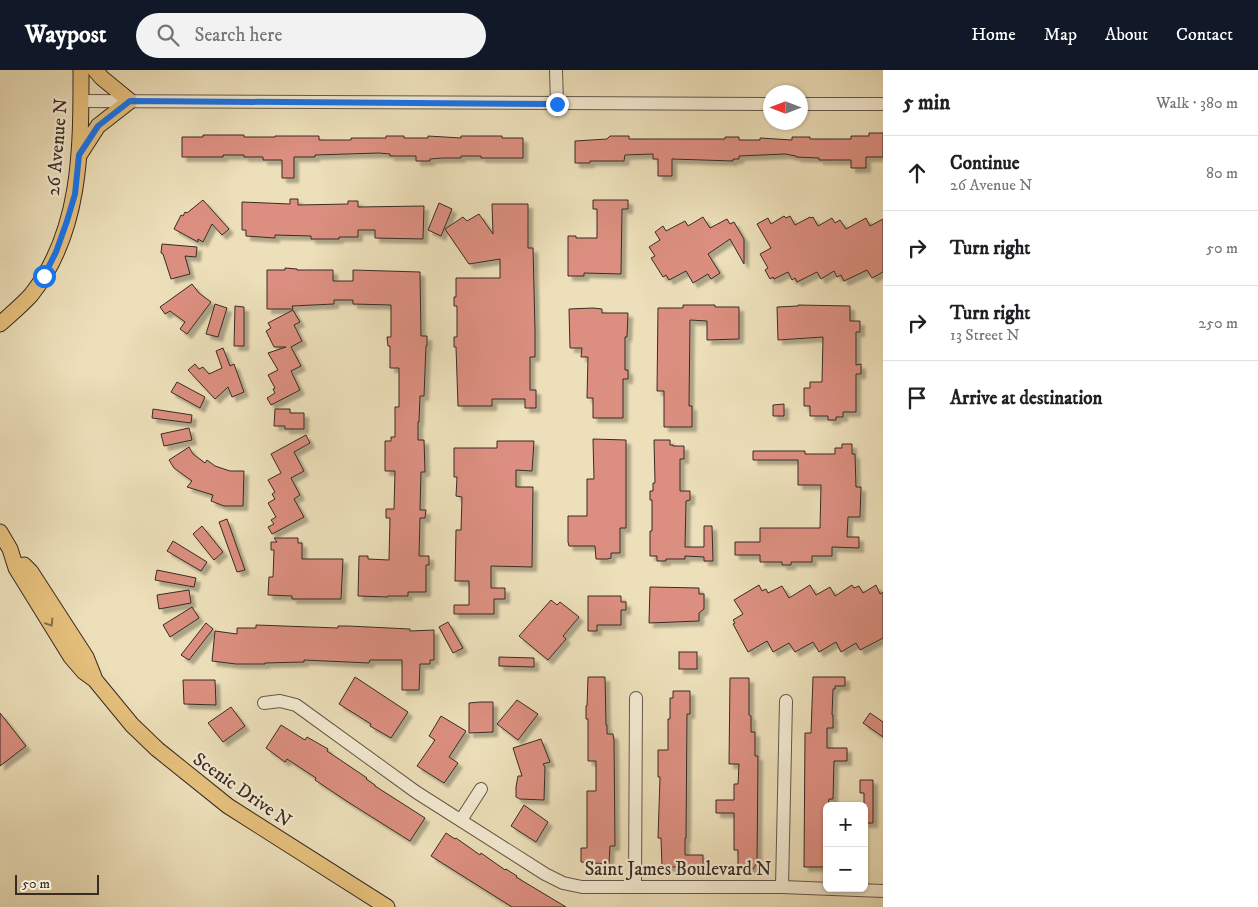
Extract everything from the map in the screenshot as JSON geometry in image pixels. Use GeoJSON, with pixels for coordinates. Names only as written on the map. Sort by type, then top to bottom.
{"type":"FeatureCollection","features":[{"type":"Feature","properties":{"kind":"main road","name":"26 Avenue N"},"geometry":{"type":"LineString","coordinates":[[0,324],[30,296],[44,276],[56,252],[67,221],[75,194],[79,155],[80,70]]}},
{"type":"Feature","properties":{"kind":"main road"},"geometry":{"type":"LineString","coordinates":[[79,155],[98,126],[130,101],[95,70]]}},
{"type":"Feature","properties":{"kind":"main road","name":"Scenic Drive N"},"geometry":{"type":"LineString","coordinates":[[0,532],[10,549],[16,568],[71,657],[84,672],[95,680],[132,725],[183,772],[228,806],[387,907]]}},
{"type":"Feature","properties":{"kind":"street"},"geometry":{"type":"LineString","coordinates":[[556,70],[557,104]]}},
{"type":"Feature","properties":{"kind":"street"},"geometry":{"type":"LineString","coordinates":[[80,101],[763,104]]}},
{"type":"Feature","properties":{"kind":"street"},"geometry":{"type":"LineString","coordinates":[[808,104],[883,104]]}},
{"type":"Feature","properties":{"kind":"street"},"geometry":{"type":"LineString","coordinates":[[635,887],[636,698]]}},
{"type":"Feature","properties":{"kind":"street","name":"Saint James Boulevard N"},"geometry":{"type":"LineString","coordinates":[[264,703],[280,701],[296,705],[416,792],[545,874],[563,883],[582,887],[782,887],[883,891]]}},
{"type":"Feature","properties":{"kind":"street"},"geometry":{"type":"LineString","coordinates":[[782,887],[786,701]]}},
{"type":"Feature","properties":{"kind":"street"},"geometry":{"type":"LineString","coordinates":[[461,820],[481,789]]}},
{"type":"Feature","properties":{"kind":"building"},"geometry":{"type":"Polygon","coordinates":[[[869,133],[883,133],[883,157],[866,157],[866,168],[851,168],[851,160],[819,160],[819,158],[796,157],[785,154],[739,156],[739,159],[733,159],[733,161],[672,159],[672,176],[658,176],[658,159],[653,159],[653,154],[625,155],[624,161],[575,163],[575,141],[607,139],[610,136],[629,136],[629,139],[725,139],[725,137],[739,137],[739,140],[760,140],[760,138],[792,140],[792,137],[851,139],[851,136],[869,136],[869,133]]]}},
{"type":"Feature","properties":{"kind":"building"},"geometry":{"type":"Polygon","coordinates":[[[203,135],[244,135],[244,137],[319,136],[319,140],[386,138],[386,136],[404,136],[404,138],[428,138],[428,136],[461,138],[461,136],[502,136],[502,138],[523,138],[523,158],[461,156],[461,158],[416,161],[416,156],[390,156],[390,154],[379,153],[315,155],[315,157],[294,157],[294,178],[282,178],[282,160],[263,160],[263,157],[244,157],[244,155],[182,157],[182,137],[203,137],[203,135]]]}},
{"type":"Feature","properties":{"kind":"building"},"geometry":{"type":"Polygon","coordinates":[[[290,199],[298,199],[298,205],[348,204],[348,201],[358,201],[358,207],[424,206],[423,239],[375,238],[375,230],[358,230],[358,237],[339,237],[339,239],[311,239],[311,236],[275,235],[275,238],[246,236],[246,230],[242,230],[242,202],[290,204],[290,199]]]}},
{"type":"Feature","properties":{"kind":"building"},"geometry":{"type":"Polygon","coordinates":[[[203,200],[229,229],[222,235],[212,224],[203,242],[198,239],[198,242],[174,229],[181,215],[183,216],[185,212],[187,213],[203,200]]]}},
{"type":"Feature","properties":{"kind":"building"},"geometry":{"type":"Polygon","coordinates":[[[593,200],[628,200],[628,209],[622,209],[621,274],[584,273],[584,276],[568,276],[568,236],[597,238],[597,209],[593,209],[593,200]]]}},
{"type":"Feature","properties":{"kind":"building"},"geometry":{"type":"Polygon","coordinates":[[[439,203],[452,209],[441,236],[428,230],[439,203]]]}},
{"type":"Feature","properties":{"kind":"building"},"geometry":{"type":"Polygon","coordinates":[[[492,204],[528,204],[528,248],[533,248],[535,330],[535,357],[530,357],[530,390],[536,390],[536,408],[525,408],[525,399],[492,399],[492,406],[458,406],[456,347],[454,347],[454,337],[457,337],[457,306],[454,306],[456,278],[500,278],[500,259],[469,264],[445,229],[463,217],[467,221],[479,214],[493,234],[492,204]]]}},
{"type":"Feature","properties":{"kind":"building"},"geometry":{"type":"Polygon","coordinates":[[[784,216],[786,218],[790,216],[795,225],[813,217],[818,226],[832,218],[835,223],[840,220],[846,229],[866,218],[870,226],[883,219],[883,272],[872,278],[867,270],[844,281],[841,275],[837,277],[834,271],[821,279],[817,272],[797,282],[795,278],[792,280],[788,272],[770,279],[765,270],[768,268],[760,254],[771,248],[757,224],[768,218],[771,224],[784,216]]]}},
{"type":"Feature","properties":{"kind":"building"},"geometry":{"type":"Polygon","coordinates":[[[703,217],[710,228],[727,219],[730,224],[734,222],[744,239],[744,264],[730,239],[708,254],[720,273],[711,279],[708,274],[693,283],[686,271],[669,280],[666,275],[663,277],[651,258],[655,256],[649,247],[660,240],[655,232],[663,226],[666,231],[685,221],[688,226],[703,217]]]}},
{"type":"Feature","properties":{"kind":"building"},"geometry":{"type":"Polygon","coordinates":[[[162,244],[197,247],[196,257],[185,256],[190,274],[171,279],[163,254],[161,253],[162,244]]]}},
{"type":"Feature","properties":{"kind":"building"},"geometry":{"type":"Polygon","coordinates":[[[285,268],[333,270],[333,281],[353,281],[353,270],[420,272],[421,336],[427,336],[427,346],[424,396],[420,396],[418,422],[418,440],[424,440],[425,472],[421,472],[420,510],[426,510],[425,518],[420,518],[419,556],[429,556],[429,565],[426,565],[426,592],[408,592],[408,596],[358,596],[359,556],[368,556],[368,559],[389,560],[390,518],[386,518],[386,509],[394,509],[395,471],[385,471],[385,441],[391,441],[391,437],[395,437],[395,407],[399,407],[399,368],[390,368],[390,346],[388,346],[387,337],[391,337],[391,305],[353,304],[353,300],[334,300],[334,304],[292,306],[293,309],[267,309],[267,270],[285,270],[285,268]]]}},
{"type":"Feature","properties":{"kind":"building"},"geometry":{"type":"Polygon","coordinates":[[[192,284],[199,293],[211,302],[187,334],[180,329],[185,322],[170,311],[165,314],[160,307],[192,284]]]}},
{"type":"Feature","properties":{"kind":"building"},"geometry":{"type":"Polygon","coordinates":[[[215,304],[227,308],[218,337],[206,334],[215,304]]]}},
{"type":"Feature","properties":{"kind":"building"},"geometry":{"type":"Polygon","coordinates":[[[683,305],[739,307],[739,339],[707,340],[707,321],[690,320],[689,406],[692,406],[692,427],[664,427],[664,391],[657,391],[658,308],[683,308],[683,305]]]}},
{"type":"Feature","properties":{"kind":"building"},"geometry":{"type":"Polygon","coordinates":[[[798,305],[850,306],[850,321],[860,321],[860,332],[856,332],[856,365],[861,364],[861,374],[856,374],[856,412],[843,412],[843,417],[836,417],[836,420],[828,420],[828,416],[810,416],[810,406],[804,406],[804,388],[810,388],[810,382],[822,382],[823,337],[778,340],[777,307],[798,305]]]}},
{"type":"Feature","properties":{"kind":"building"},"geometry":{"type":"Polygon","coordinates":[[[235,306],[244,307],[244,346],[234,346],[235,306]]]}},
{"type":"Feature","properties":{"kind":"building"},"geometry":{"type":"Polygon","coordinates":[[[569,309],[602,309],[602,313],[628,313],[627,337],[625,337],[625,370],[628,370],[628,379],[623,379],[623,418],[593,418],[593,398],[587,398],[588,357],[581,357],[582,348],[570,348],[569,309]]]}},
{"type":"Feature","properties":{"kind":"building"},"geometry":{"type":"Polygon","coordinates":[[[293,310],[300,322],[294,325],[302,341],[291,347],[301,366],[291,371],[300,390],[271,405],[267,398],[275,393],[273,389],[275,388],[268,375],[278,370],[268,353],[286,347],[274,347],[266,331],[271,328],[268,323],[293,310]]]}},
{"type":"Feature","properties":{"kind":"building"},"geometry":{"type":"Polygon","coordinates":[[[223,348],[230,366],[234,364],[244,392],[232,397],[228,387],[215,399],[188,370],[195,364],[199,369],[203,367],[209,374],[222,368],[216,351],[223,348]]]}},
{"type":"Feature","properties":{"kind":"building"},"geometry":{"type":"Polygon","coordinates":[[[177,382],[205,397],[200,408],[171,392],[177,382]]]}},
{"type":"Feature","properties":{"kind":"building"},"geometry":{"type":"Polygon","coordinates":[[[784,404],[784,416],[773,416],[773,405],[784,404]]]}},
{"type":"Feature","properties":{"kind":"building"},"geometry":{"type":"Polygon","coordinates":[[[153,409],[192,415],[191,423],[152,418],[153,409]]]}},
{"type":"Feature","properties":{"kind":"building"},"geometry":{"type":"Polygon","coordinates":[[[275,409],[290,409],[290,413],[304,413],[304,429],[285,429],[285,426],[274,426],[275,409]]]}},
{"type":"Feature","properties":{"kind":"building"},"geometry":{"type":"Polygon","coordinates":[[[189,428],[192,440],[164,446],[161,434],[189,428]]]}},
{"type":"Feature","properties":{"kind":"building"},"geometry":{"type":"Polygon","coordinates":[[[306,435],[310,443],[294,452],[304,471],[291,478],[300,495],[294,499],[304,517],[272,534],[268,527],[274,524],[271,520],[276,517],[268,503],[275,499],[272,494],[275,492],[268,480],[281,473],[271,454],[306,435]]]}},
{"type":"Feature","properties":{"kind":"building"},"geometry":{"type":"Polygon","coordinates":[[[593,439],[626,440],[626,528],[620,528],[620,553],[611,553],[611,558],[607,559],[596,559],[595,546],[569,546],[568,542],[568,516],[587,516],[587,479],[594,479],[593,439]]]}},
{"type":"Feature","properties":{"kind":"building"},"geometry":{"type":"Polygon","coordinates":[[[654,440],[670,440],[670,445],[684,446],[684,459],[680,459],[680,491],[690,491],[690,500],[686,501],[685,547],[704,547],[704,526],[712,526],[713,561],[704,561],[704,557],[685,556],[685,559],[657,561],[657,556],[650,556],[652,500],[650,500],[650,491],[653,491],[653,483],[655,483],[654,440]]]}},
{"type":"Feature","properties":{"kind":"building"},"geometry":{"type":"Polygon","coordinates":[[[497,441],[534,441],[532,471],[516,470],[516,487],[533,487],[532,567],[491,566],[491,588],[505,588],[505,599],[494,599],[494,614],[454,614],[454,605],[469,605],[469,581],[455,581],[456,530],[461,530],[462,497],[456,496],[457,477],[454,477],[454,448],[497,448],[497,441]]]}},
{"type":"Feature","properties":{"kind":"building"},"geometry":{"type":"Polygon","coordinates":[[[842,444],[852,444],[852,454],[855,454],[856,487],[861,487],[860,517],[848,517],[847,537],[859,537],[859,548],[832,547],[832,556],[812,556],[812,562],[791,562],[791,565],[782,565],[782,562],[760,562],[760,555],[735,555],[735,542],[760,542],[760,528],[820,528],[821,485],[798,485],[798,460],[753,460],[753,451],[805,451],[805,454],[835,454],[835,448],[842,448],[842,444]]]}},
{"type":"Feature","properties":{"kind":"building"},"geometry":{"type":"Polygon","coordinates":[[[189,447],[193,454],[205,463],[207,460],[215,466],[230,471],[244,471],[243,506],[224,506],[211,501],[213,495],[187,487],[192,481],[174,468],[169,460],[189,447]]]}},
{"type":"Feature","properties":{"kind":"building"},"geometry":{"type":"Polygon","coordinates":[[[227,519],[245,570],[237,572],[219,522],[227,519]]]}},
{"type":"Feature","properties":{"kind":"building"},"geometry":{"type":"Polygon","coordinates":[[[202,526],[223,552],[214,560],[193,534],[202,526]]]}},
{"type":"Feature","properties":{"kind":"building"},"geometry":{"type":"Polygon","coordinates":[[[274,538],[298,538],[298,543],[302,543],[302,559],[343,559],[341,599],[292,599],[292,596],[268,595],[269,577],[273,577],[274,550],[271,550],[271,542],[277,542],[274,538]]]}},
{"type":"Feature","properties":{"kind":"building"},"geometry":{"type":"Polygon","coordinates":[[[173,541],[207,562],[201,571],[167,551],[173,541]]]}},
{"type":"Feature","properties":{"kind":"building"},"geometry":{"type":"Polygon","coordinates":[[[157,570],[196,578],[194,587],[155,580],[157,570]]]}},
{"type":"Feature","properties":{"kind":"building"},"geometry":{"type":"Polygon","coordinates":[[[759,585],[762,591],[766,589],[768,593],[782,586],[789,598],[810,585],[816,595],[830,587],[835,596],[852,585],[854,588],[859,586],[863,593],[876,585],[880,594],[883,592],[883,638],[860,650],[856,643],[841,652],[836,642],[819,652],[813,642],[795,652],[789,643],[773,652],[767,641],[748,652],[733,624],[735,623],[733,620],[743,614],[734,600],[759,585]]]}},
{"type":"Feature","properties":{"kind":"building"},"geometry":{"type":"Polygon","coordinates":[[[650,587],[699,588],[699,594],[704,594],[704,609],[699,613],[699,621],[649,623],[650,587]]]}},
{"type":"Feature","properties":{"kind":"building"},"geometry":{"type":"Polygon","coordinates":[[[189,590],[191,603],[159,609],[157,595],[189,590]]]}},
{"type":"Feature","properties":{"kind":"building"},"geometry":{"type":"Polygon","coordinates":[[[588,596],[621,596],[621,602],[626,602],[626,610],[621,610],[621,625],[597,625],[597,631],[588,631],[588,596]]]}},
{"type":"Feature","properties":{"kind":"building"},"geometry":{"type":"Polygon","coordinates":[[[551,600],[557,605],[560,602],[579,617],[563,636],[566,639],[548,660],[519,636],[551,600]]]}},
{"type":"Feature","properties":{"kind":"building"},"geometry":{"type":"Polygon","coordinates":[[[192,607],[199,618],[170,637],[163,625],[192,607]]]}},
{"type":"Feature","properties":{"kind":"building"},"geometry":{"type":"Polygon","coordinates":[[[448,622],[463,648],[453,653],[439,627],[448,622]]]}},
{"type":"Feature","properties":{"kind":"building"},"geometry":{"type":"Polygon","coordinates":[[[206,623],[213,629],[189,660],[181,655],[206,623]]]}},
{"type":"Feature","properties":{"kind":"building"},"geometry":{"type":"Polygon","coordinates":[[[256,625],[338,628],[338,626],[348,626],[410,629],[410,631],[434,630],[434,660],[430,660],[430,664],[420,664],[419,690],[402,690],[402,660],[370,660],[369,663],[304,660],[304,662],[265,664],[236,664],[212,661],[215,631],[237,634],[237,628],[256,628],[256,625]]]}},
{"type":"Feature","properties":{"kind":"building"},"geometry":{"type":"Polygon","coordinates":[[[679,652],[697,652],[697,669],[679,669],[679,652]]]}},
{"type":"Feature","properties":{"kind":"building"},"geometry":{"type":"Polygon","coordinates":[[[499,657],[534,658],[534,667],[499,666],[499,657]]]}},
{"type":"Feature","properties":{"kind":"building"},"geometry":{"type":"Polygon","coordinates":[[[355,677],[408,712],[391,738],[339,704],[355,677]]]}},
{"type":"Feature","properties":{"kind":"building"},"geometry":{"type":"Polygon","coordinates":[[[588,677],[605,677],[607,734],[613,734],[614,740],[615,846],[610,846],[609,864],[581,862],[581,848],[587,848],[587,791],[596,791],[596,761],[588,761],[588,719],[586,719],[586,706],[588,677]]]}},
{"type":"Feature","properties":{"kind":"building"},"geometry":{"type":"Polygon","coordinates":[[[813,677],[845,677],[845,686],[835,686],[835,689],[833,689],[833,728],[827,728],[827,748],[847,748],[847,761],[834,761],[833,799],[829,799],[829,802],[823,802],[823,867],[804,867],[805,733],[811,733],[813,677]]]}},
{"type":"Feature","properties":{"kind":"building"},"geometry":{"type":"Polygon","coordinates":[[[730,678],[749,678],[749,715],[751,716],[751,732],[755,732],[755,756],[758,756],[757,863],[753,869],[738,868],[738,850],[734,850],[734,813],[716,813],[716,800],[734,800],[734,784],[738,784],[739,764],[729,764],[730,678]]]}},
{"type":"Feature","properties":{"kind":"building"},"geometry":{"type":"Polygon","coordinates":[[[183,680],[215,680],[216,705],[184,704],[183,680]]]}},
{"type":"Feature","properties":{"kind":"building"},"geometry":{"type":"Polygon","coordinates":[[[673,691],[690,691],[690,714],[687,714],[685,855],[703,855],[703,867],[662,867],[661,838],[658,838],[660,777],[658,777],[658,750],[668,750],[668,719],[670,719],[670,698],[673,698],[673,691]]]}},
{"type":"Feature","properties":{"kind":"building"},"geometry":{"type":"Polygon","coordinates":[[[517,700],[538,714],[518,740],[497,724],[517,700]]]}},
{"type":"Feature","properties":{"kind":"building"},"geometry":{"type":"Polygon","coordinates":[[[493,702],[493,732],[469,733],[469,703],[493,702]]]}},
{"type":"Feature","properties":{"kind":"building"},"geometry":{"type":"Polygon","coordinates":[[[231,707],[245,726],[223,742],[208,723],[231,707]]]}},
{"type":"Feature","properties":{"kind":"building"},"geometry":{"type":"Polygon","coordinates":[[[0,713],[26,746],[0,766],[0,713]]]}},
{"type":"Feature","properties":{"kind":"building"},"geometry":{"type":"Polygon","coordinates":[[[870,713],[883,722],[883,737],[863,723],[870,713]]]}},
{"type":"Feature","properties":{"kind":"building"},"geometry":{"type":"Polygon","coordinates":[[[441,716],[466,731],[449,757],[458,763],[444,783],[417,766],[435,740],[429,736],[441,716]]]}},
{"type":"Feature","properties":{"kind":"building"},"geometry":{"type":"Polygon","coordinates":[[[281,725],[305,740],[307,737],[328,749],[327,751],[367,778],[375,786],[425,818],[410,841],[315,780],[316,778],[287,759],[285,762],[266,748],[281,725]]]}},
{"type":"Feature","properties":{"kind":"building"},"geometry":{"type":"Polygon","coordinates":[[[541,739],[550,762],[543,764],[545,767],[544,800],[520,799],[516,797],[516,787],[518,776],[522,776],[513,748],[541,739]]]}},
{"type":"Feature","properties":{"kind":"building"},"geometry":{"type":"Polygon","coordinates":[[[860,780],[873,780],[873,823],[868,823],[868,802],[864,802],[864,793],[860,793],[860,780]]]}},
{"type":"Feature","properties":{"kind":"building"},"geometry":{"type":"Polygon","coordinates":[[[524,805],[548,822],[536,842],[511,826],[524,805]]]}},
{"type":"Feature","properties":{"kind":"building"},"geometry":{"type":"Polygon","coordinates":[[[446,833],[566,907],[512,907],[431,856],[446,833]]]}},
{"type":"Feature","properties":{"kind":"route"},"geometry":{"type":"LineString","coordinates":[[44,276],[56,252],[75,194],[79,155],[98,126],[130,101],[557,104]]}}]}
